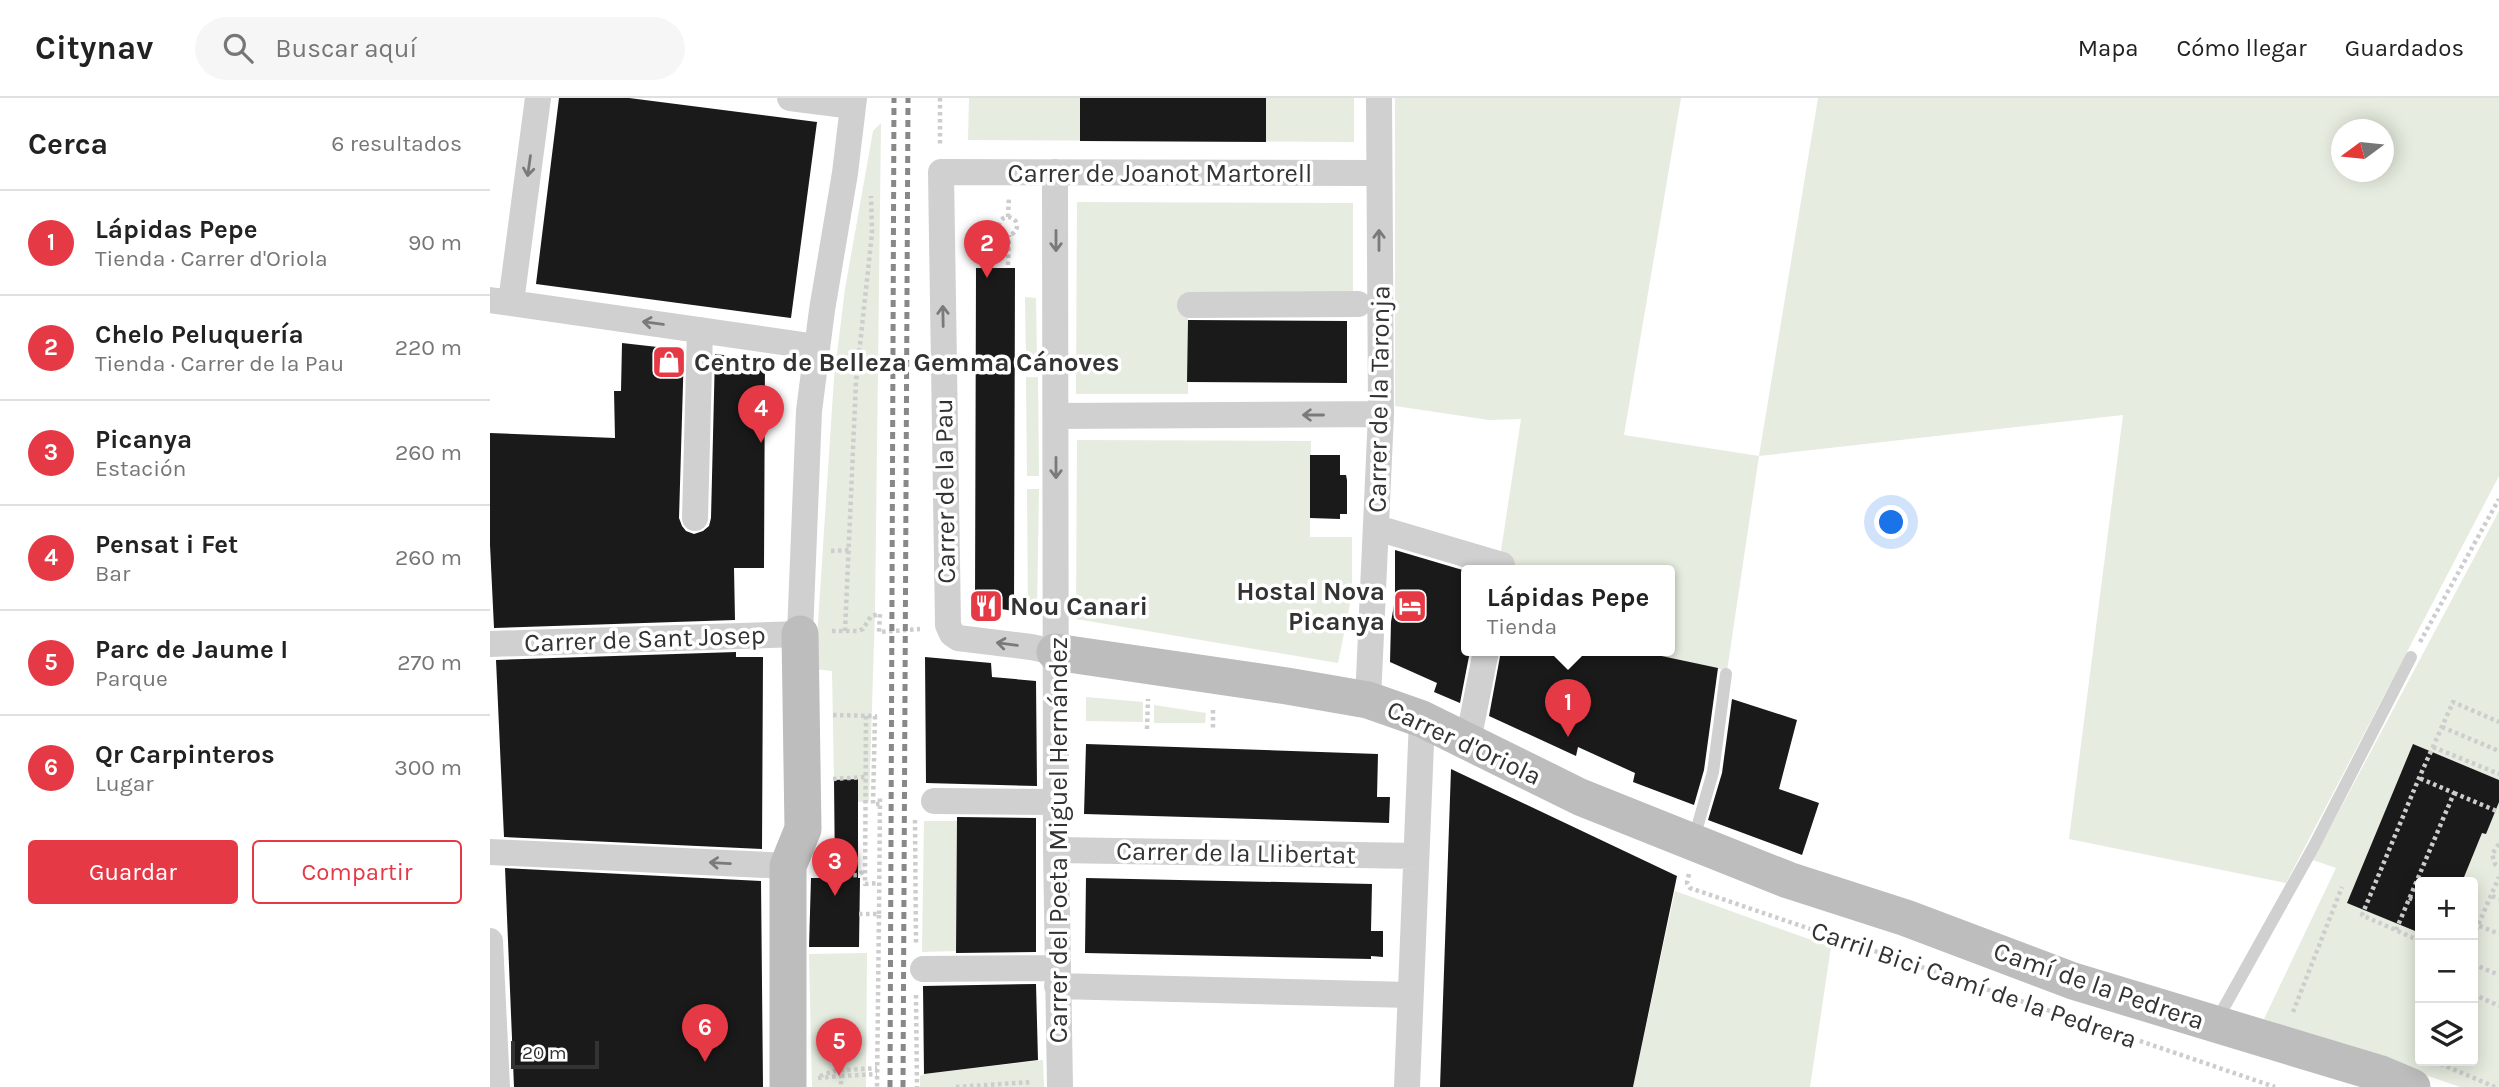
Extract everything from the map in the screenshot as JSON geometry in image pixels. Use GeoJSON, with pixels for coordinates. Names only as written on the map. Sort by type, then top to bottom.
{"type":"FeatureCollection","features":[{"type":"Feature","properties":{"kind":"street"},"geometry":{"type":"LineString","coordinates":[[538,98],[500,301],[817,347]]}},
{"type":"Feature","properties":{"kind":"street"},"geometry":{"type":"LineString","coordinates":[[790,98],[853,102],[809,411],[800,635],[805,867],[805,1081]]}},
{"type":"Feature","properties":{"kind":"street","name":"Carrer de la Taronja"},"geometry":{"type":"LineString","coordinates":[[1368,700],[1381,414],[1379,98]]}},
{"type":"Feature","properties":{"kind":"street","name":"Carrer de Joanot Martorell"},"geometry":{"type":"LineString","coordinates":[[940,172],[1378,173]]}},
{"type":"Feature","properties":{"kind":"street","name":"Carrer de la Pau"},"geometry":{"type":"LineString","coordinates":[[940,172],[947,604],[948,625],[952,634],[958,638]]}},
{"type":"Feature","properties":{"kind":"street","name":"Carrer del Poeta Miguel Hernández"},"geometry":{"type":"LineString","coordinates":[[1049,1084],[1058,977],[1055,173]]}},
{"type":"Feature","properties":{"kind":"street"},"geometry":{"type":"LineString","coordinates":[[1191,305],[1358,304]]}},
{"type":"Feature","properties":{"kind":"street"},"geometry":{"type":"LineString","coordinates":[[695,518],[700,330]]}},
{"type":"Feature","properties":{"kind":"street"},"geometry":{"type":"LineString","coordinates":[[1056,416],[1381,414]]}},
{"type":"Feature","properties":{"kind":"street"},"geometry":{"type":"LineString","coordinates":[[1377,528],[1493,565]]}},
{"type":"Feature","properties":{"kind":"street","name":"Carrer de Sant Josep"},"geometry":{"type":"LineString","coordinates":[[490,644],[800,635]]}},
{"type":"Feature","properties":{"kind":"street","name":"Carrer d'Oriola"},"geometry":{"type":"LineString","coordinates":[[958,638],[1368,700],[1422,719],[1468,741],[1691,856],[1788,880]]}},
{"type":"Feature","properties":{"kind":"street"},"geometry":{"type":"LineString","coordinates":[[1468,741],[1485,656]]}},
{"type":"Feature","properties":{"kind":"street"},"geometry":{"type":"LineString","coordinates":[[1407,1087],[1422,719]]}},
{"type":"Feature","properties":{"kind":"street"},"geometry":{"type":"LineString","coordinates":[[924,807],[1056,803]]}},
{"type":"Feature","properties":{"kind":"street","name":"Carrer de la Llibertat"},"geometry":{"type":"LineString","coordinates":[[1056,850],[1416,856]]}},
{"type":"Feature","properties":{"kind":"street"},"geometry":{"type":"LineString","coordinates":[[490,852],[805,867]]}},
{"type":"Feature","properties":{"kind":"street","name":"Camí de la Pedrera"},"geometry":{"type":"LineString","coordinates":[[1788,880],[1906,918],[2073,981],[2390,1083]]}},
{"type":"Feature","properties":{"kind":"street"},"geometry":{"type":"LineString","coordinates":[[490,941],[496,1087]]}},
{"type":"Feature","properties":{"kind":"street"},"geometry":{"type":"LineString","coordinates":[[918,970],[1410,995]]}},
{"type":"Feature","properties":{"kind":"lane"},"geometry":{"type":"LineString","coordinates":[[2215,1025],[2314,846],[2412,656]]}},
{"type":"Feature","properties":{"kind":"lane"},"geometry":{"type":"LineString","coordinates":[[1691,856],[1713,772],[1726,674]]}},
{"type":"Feature","properties":{"kind":"path"},"geometry":{"type":"LineString","coordinates":[[940,98],[940,172]]}},
{"type":"Feature","properties":{"kind":"path"},"geometry":{"type":"LineString","coordinates":[[871,191],[872,233],[856,382],[845,631],[863,629],[868,618],[880,614],[879,632],[920,631],[920,621]]}},
{"type":"Feature","properties":{"kind":"path"},"geometry":{"type":"LineString","coordinates":[[1008,218],[1009,193]]}},
{"type":"Feature","properties":{"kind":"path"},"geometry":{"type":"LineString","coordinates":[[1008,218],[1016,222],[1017,228],[1009,235],[999,228],[1002,220],[1008,218]]}},
{"type":"Feature","properties":{"kind":"path"},"geometry":{"type":"LineString","coordinates":[[974,228],[999,228]]}},
{"type":"Feature","properties":{"kind":"path"},"geometry":{"type":"LineString","coordinates":[[1008,265],[1009,235]]}},
{"type":"Feature","properties":{"kind":"path"},"geometry":{"type":"LineString","coordinates":[[2412,656],[2499,499]]}},
{"type":"Feature","properties":{"kind":"path"},"geometry":{"type":"LineString","coordinates":[[822,551],[849,550]]}},
{"type":"Feature","properties":{"kind":"path"},"geometry":{"type":"LineString","coordinates":[[1147,729],[1148,699]]}},
{"type":"Feature","properties":{"kind":"path"},"geometry":{"type":"LineString","coordinates":[[2418,940],[2362,915],[2418,778],[2454,702],[2499,722]]}},
{"type":"Feature","properties":{"kind":"path"},"geometry":{"type":"LineString","coordinates":[[1213,710],[1213,730]]}},
{"type":"Feature","properties":{"kind":"path"},"geometry":{"type":"LineString","coordinates":[[832,715],[875,716],[873,804],[880,804]]}},
{"type":"Feature","properties":{"kind":"path"},"geometry":{"type":"LineString","coordinates":[[866,716],[865,884],[879,883]]}},
{"type":"Feature","properties":{"kind":"path"},"geometry":{"type":"LineString","coordinates":[[2442,727],[2499,751]]}},
{"type":"Feature","properties":{"kind":"path"},"geometry":{"type":"LineString","coordinates":[[2433,747],[2499,774]]}},
{"type":"Feature","properties":{"kind":"path"},"geometry":{"type":"LineString","coordinates":[[832,779],[865,777]]}},
{"type":"Feature","properties":{"kind":"path"},"geometry":{"type":"LineString","coordinates":[[2418,778],[2499,812]]}},
{"type":"Feature","properties":{"kind":"path"},"geometry":{"type":"LineString","coordinates":[[2396,930],[2454,793]]}},
{"type":"Feature","properties":{"kind":"path"},"geometry":{"type":"LineString","coordinates":[[877,1087],[880,797]]}},
{"type":"Feature","properties":{"kind":"path"},"geometry":{"type":"LineString","coordinates":[[917,1087],[924,807]]}},
{"type":"Feature","properties":{"kind":"path"},"geometry":{"type":"LineString","coordinates":[[2499,844],[2492,854],[2495,864],[2499,866]]}},
{"type":"Feature","properties":{"kind":"path","name":"Carril Bici Camí de la Pedrera"},"geometry":{"type":"LineString","coordinates":[[1691,856],[1687,883],[1690,888],[2275,1087]]}},
{"type":"Feature","properties":{"kind":"path"},"geometry":{"type":"LineString","coordinates":[[805,867],[829,876],[858,875],[865,871]]}},
{"type":"Feature","properties":{"kind":"path"},"geometry":{"type":"LineString","coordinates":[[2478,919],[2492,896],[2499,877]]}},
{"type":"Feature","properties":{"kind":"path"},"geometry":{"type":"LineString","coordinates":[[2304,1016],[2292,1012],[2342,887]]}},
{"type":"Feature","properties":{"kind":"path"},"geometry":{"type":"LineString","coordinates":[[2492,896],[2499,899]]}},
{"type":"Feature","properties":{"kind":"path"},"geometry":{"type":"LineString","coordinates":[[2409,898],[2415,900]]}},
{"type":"Feature","properties":{"kind":"path"},"geometry":{"type":"LineString","coordinates":[[859,914],[879,914]]}},
{"type":"Feature","properties":{"kind":"path"},"geometry":{"type":"LineString","coordinates":[[2478,925],[2499,934]]}},
{"type":"Feature","properties":{"kind":"path"},"geometry":{"type":"LineString","coordinates":[[2478,966],[2499,975]]}},
{"type":"Feature","properties":{"kind":"path"},"geometry":{"type":"LineString","coordinates":[[2478,996],[2499,1006]]}},
{"type":"Feature","properties":{"kind":"path"},"geometry":{"type":"LineString","coordinates":[[2446,1066],[2495,1087]]}},
{"type":"Feature","properties":{"kind":"path"},"geometry":{"type":"LineString","coordinates":[[805,1081],[826,1072],[877,1071]]}},
{"type":"Feature","properties":{"kind":"path"},"geometry":{"type":"LineString","coordinates":[[805,1081],[877,1071]]}},
{"type":"Feature","properties":{"kind":"path"},"geometry":{"type":"LineString","coordinates":[[841,1076],[841,1087]]}},
{"type":"Feature","properties":{"kind":"path"},"geometry":{"type":"LineString","coordinates":[[956,1087],[1049,1084]]}},
{"type":"Feature","properties":{"kind":"shaded area"},"geometry":{"type":"Polygon","coordinates":[[[969,98],[1354,98],[1354,142],[968,140],[969,98]]]}},
{"type":"Feature","properties":{"kind":"shaded area"},"geometry":{"type":"Polygon","coordinates":[[[1395,98],[1681,98],[1624,435],[1759,456],[1727,671],[1660,656],[1675,656],[1675,565],[1507,565],[1501,551],[1521,419],[1489,420],[1395,406],[1395,98]]]}},
{"type":"Feature","properties":{"kind":"shaded area"},"geometry":{"type":"Polygon","coordinates":[[[1818,98],[2499,98],[2499,476],[2286,883],[2069,839],[2123,415],[1759,456],[1818,98]]]}},
{"type":"Feature","properties":{"kind":"shaded area"},"geometry":{"type":"Polygon","coordinates":[[[881,123],[875,611],[869,802],[857,802],[857,779],[834,780],[832,671],[815,669],[834,378],[845,289],[873,131],[881,123]]]}},
{"type":"Feature","properties":{"kind":"shaded area"},"geometry":{"type":"Polygon","coordinates":[[[1077,202],[1353,203],[1353,300],[1188,300],[1188,394],[1076,394],[1077,202]]]}},
{"type":"Feature","properties":{"kind":"shaded area"},"geometry":{"type":"Polygon","coordinates":[[[1025,297],[1036,298],[1037,356],[1026,356],[1025,297]]]}},
{"type":"Feature","properties":{"kind":"shaded area"},"geometry":{"type":"Polygon","coordinates":[[[1026,377],[1038,377],[1039,476],[1027,476],[1026,377]]]}},
{"type":"Feature","properties":{"kind":"shaded area"},"geometry":{"type":"Polygon","coordinates":[[[1077,440],[1311,441],[1310,537],[1352,537],[1352,594],[1338,663],[1076,619],[1077,440]]]}},
{"type":"Feature","properties":{"kind":"shaded area"},"geometry":{"type":"Polygon","coordinates":[[[1027,489],[1039,489],[1037,611],[1028,612],[1027,489]]]}},
{"type":"Feature","properties":{"kind":"shaded area"},"geometry":{"type":"Polygon","coordinates":[[[2499,511],[2499,1087],[2460,1087],[2264,1019],[2336,868],[2313,860],[2499,511]]]}},
{"type":"Feature","properties":{"kind":"shaded area"},"geometry":{"type":"Polygon","coordinates":[[[1086,697],[1143,702],[1143,722],[1086,721],[1086,697]]]}},
{"type":"Feature","properties":{"kind":"shaded area"},"geometry":{"type":"Polygon","coordinates":[[[1154,705],[1206,713],[1205,723],[1154,723],[1154,705]]]}},
{"type":"Feature","properties":{"kind":"shaded area"},"geometry":{"type":"Polygon","coordinates":[[[924,821],[957,821],[956,951],[922,952],[924,821]]]}},
{"type":"Feature","properties":{"kind":"shaded area"},"geometry":{"type":"Polygon","coordinates":[[[1675,891],[1831,947],[1810,1087],[1633,1087],[1675,891]]]}},
{"type":"Feature","properties":{"kind":"shaded area"},"geometry":{"type":"Polygon","coordinates":[[[867,953],[866,1087],[812,1087],[809,954],[867,953]]]}},
{"type":"Feature","properties":{"kind":"shaded area"},"geometry":{"type":"Polygon","coordinates":[[[1043,1060],[1044,1087],[920,1087],[920,1076],[924,1074],[1043,1060]]]}},
{"type":"Feature","properties":{"kind":"building"},"geometry":{"type":"Polygon","coordinates":[[[559,98],[629,98],[817,122],[791,318],[536,284],[559,98]]]}},
{"type":"Feature","properties":{"kind":"building"},"geometry":{"type":"Polygon","coordinates":[[[1080,98],[1266,98],[1266,142],[1080,141],[1080,98]]]}},
{"type":"Feature","properties":{"kind":"building"},"geometry":{"type":"Polygon","coordinates":[[[976,268],[1015,268],[1014,611],[975,605],[976,268]]]}},
{"type":"Feature","properties":{"kind":"building"},"geometry":{"type":"Polygon","coordinates":[[[1188,320],[1347,321],[1347,383],[1187,382],[1188,320]]]}},
{"type":"Feature","properties":{"kind":"building"},"geometry":{"type":"Polygon","coordinates":[[[622,343],[684,350],[679,518],[686,531],[694,534],[709,526],[711,518],[715,354],[765,360],[764,568],[734,568],[735,620],[494,628],[490,545],[490,433],[615,438],[614,391],[621,391],[622,343]]]}},
{"type":"Feature","properties":{"kind":"building"},"geometry":{"type":"Polygon","coordinates":[[[1310,455],[1340,455],[1340,475],[1346,475],[1347,480],[1347,514],[1340,514],[1340,519],[1310,518],[1310,455]]]}},
{"type":"Feature","properties":{"kind":"building"},"geometry":{"type":"Polygon","coordinates":[[[1395,550],[1461,570],[1461,656],[1469,656],[1460,703],[1434,692],[1437,683],[1390,662],[1391,622],[1395,599],[1395,550]]]}},
{"type":"Feature","properties":{"kind":"building"},"geometry":{"type":"Polygon","coordinates":[[[736,652],[736,657],[763,657],[762,849],[504,837],[496,660],[736,652]]]}},
{"type":"Feature","properties":{"kind":"building"},"geometry":{"type":"Polygon","coordinates":[[[1500,656],[1662,656],[1718,668],[1704,770],[1694,805],[1633,782],[1635,773],[1578,747],[1576,756],[1489,716],[1500,656]]]}},
{"type":"Feature","properties":{"kind":"building"},"geometry":{"type":"Polygon","coordinates":[[[925,657],[991,663],[992,677],[1036,681],[1037,786],[926,783],[925,657]]]}},
{"type":"Feature","properties":{"kind":"building"},"geometry":{"type":"Polygon","coordinates":[[[1732,699],[1797,720],[1779,789],[1819,803],[1802,855],[1708,820],[1722,773],[1732,699]]]}},
{"type":"Feature","properties":{"kind":"building"},"geometry":{"type":"Polygon","coordinates":[[[1086,744],[1378,754],[1377,797],[1390,797],[1389,823],[1084,814],[1086,744]]]}},
{"type":"Feature","properties":{"kind":"building"},"geometry":{"type":"Polygon","coordinates":[[[2413,744],[2499,780],[2499,802],[2486,834],[2482,833],[2464,877],[2415,877],[2415,931],[2347,903],[2413,744]]]}},
{"type":"Feature","properties":{"kind":"building"},"geometry":{"type":"Polygon","coordinates":[[[1451,769],[1677,876],[1633,1087],[1440,1087],[1451,769]]]}},
{"type":"Feature","properties":{"kind":"building"},"geometry":{"type":"Polygon","coordinates":[[[858,779],[859,947],[809,947],[811,878],[835,878],[834,780],[858,779]]]}},
{"type":"Feature","properties":{"kind":"building"},"geometry":{"type":"Polygon","coordinates":[[[957,817],[1036,818],[1036,952],[956,953],[957,817]]]}},
{"type":"Feature","properties":{"kind":"building"},"geometry":{"type":"Polygon","coordinates":[[[505,868],[761,881],[763,1087],[514,1087],[505,868]]]}},
{"type":"Feature","properties":{"kind":"building"},"geometry":{"type":"Polygon","coordinates":[[[1086,878],[1372,884],[1371,931],[1383,931],[1383,957],[1371,956],[1371,959],[1085,953],[1086,878]]]}},
{"type":"Feature","properties":{"kind":"building"},"geometry":{"type":"Polygon","coordinates":[[[1036,984],[1038,1060],[924,1074],[923,986],[1036,984]]]}},
{"type":"Feature","properties":{"kind":"railway"},"geometry":{"type":"LineString","coordinates":[[890,1087],[894,98]]}},
{"type":"Feature","properties":{"kind":"railway"},"geometry":{"type":"LineString","coordinates":[[903,1087],[908,98]]}},
{"type":"Feature","properties":{"kind":"place","name":"Chelo Peluquería"},"geometry":{"type":"Point","coordinates":[987,278]}},
{"type":"Feature","properties":{"kind":"place","name":"Centro de Belleza Gemma Cánoves"},"geometry":{"type":"Point","coordinates":[669,362]}},
{"type":"Feature","properties":{"kind":"place","name":"Pensat i Fet"},"geometry":{"type":"Point","coordinates":[761,443]}},
{"type":"Feature","properties":{"kind":"place","name":"Nou Canari"},"geometry":{"type":"Point","coordinates":[986,606]}},
{"type":"Feature","properties":{"kind":"place","name":"Hostal Nova Picanya"},"geometry":{"type":"Point","coordinates":[1410,606]}},
{"type":"Feature","properties":{"kind":"place","name":"Lápidas Pepe"},"geometry":{"type":"Point","coordinates":[1568,737]}},
{"type":"Feature","properties":{"kind":"place","name":"Picanya"},"geometry":{"type":"Point","coordinates":[835,896]}},
{"type":"Feature","properties":{"kind":"place","name":"Qr Carpinteros"},"geometry":{"type":"Point","coordinates":[705,1062]}},
{"type":"Feature","properties":{"kind":"place","name":"Parc de Jaume I"},"geometry":{"type":"Point","coordinates":[839,1076]}}]}
